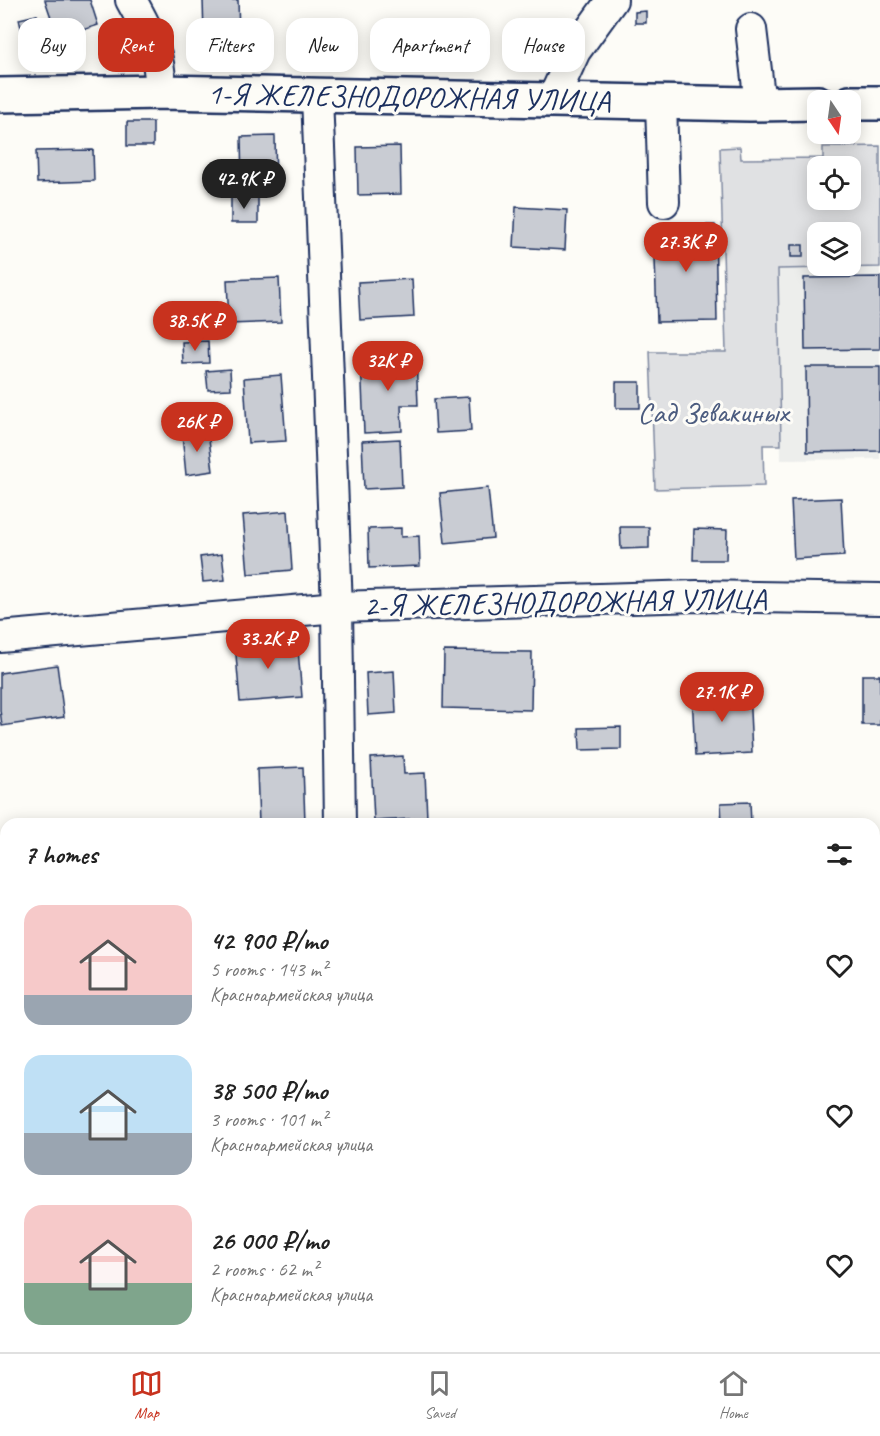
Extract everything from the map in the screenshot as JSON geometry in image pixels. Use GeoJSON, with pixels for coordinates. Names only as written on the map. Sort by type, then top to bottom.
{"type":"FeatureCollection","features":[{"type":"Feature","properties":{"kind":"main road","name":"1-Я ЖЕЛЕЗНОДОРОЖНАЯ УЛИЦА"},"geometry":{"type":"LineString","coordinates":[[0,95],[161,93],[807,103]]}},
{"type":"Feature","properties":{"kind":"main road"},"geometry":{"type":"LineString","coordinates":[[861,103],[880,103]]}},
{"type":"Feature","properties":{"kind":"street"},"geometry":{"type":"LineString","coordinates":[[130,0],[152,42],[159,61],[161,93]]}},
{"type":"Feature","properties":{"kind":"street"},"geometry":{"type":"LineString","coordinates":[[553,99],[575,51],[612,0]]}},
{"type":"Feature","properties":{"kind":"street"},"geometry":{"type":"LineString","coordinates":[[751,28],[760,104]]}},
{"type":"Feature","properties":{"kind":"street"},"geometry":{"type":"LineString","coordinates":[[317,96],[337,607],[340,818]]}},
{"type":"Feature","properties":{"kind":"street"},"geometry":{"type":"LineString","coordinates":[[661,102],[664,201]]}},
{"type":"Feature","properties":{"kind":"street","name":"2-Я ЖЕЛЕЗНОДОРОЖНАЯ УЛИЦА"},"geometry":{"type":"LineString","coordinates":[[0,638],[337,607],[697,596],[880,599]]}},
{"type":"Feature","properties":{"kind":"shaded area"},"geometry":{"type":"Polygon","coordinates":[[[861,267],[880,267],[880,459],[781,460],[778,269],[807,268],[807,276],[861,276],[861,267]]]}},
{"type":"Feature","properties":{"kind":"green space","name":"Сад Зевакиных"},"geometry":{"type":"Polygon","coordinates":[[[880,146],[880,267],[861,267],[861,222],[807,222],[807,268],[778,269],[781,445],[763,445],[764,486],[655,489],[650,352],[726,352],[720,148],[740,147],[741,159],[807,158],[807,210],[861,210],[861,156],[823,156],[823,147],[880,146]]]}},
{"type":"Feature","properties":{"kind":"building"},"geometry":{"type":"Polygon","coordinates":[[[45,0],[90,0],[98,25],[86,29],[86,18],[51,18],[45,0]]]}},
{"type":"Feature","properties":{"kind":"building"},"geometry":{"type":"Polygon","coordinates":[[[203,0],[238,0],[239,18],[204,18],[203,0]]]}},
{"type":"Feature","properties":{"kind":"building"},"geometry":{"type":"Polygon","coordinates":[[[646,11],[646,23],[635,23],[635,12],[646,11]]]}},
{"type":"Feature","properties":{"kind":"building"},"geometry":{"type":"Polygon","coordinates":[[[127,122],[153,122],[153,146],[127,146],[127,122]]]}},
{"type":"Feature","properties":{"kind":"building"},"geometry":{"type":"Polygon","coordinates":[[[275,136],[276,186],[242,187],[241,137],[275,136]]]}},
{"type":"Feature","properties":{"kind":"building"},"geometry":{"type":"Polygon","coordinates":[[[400,146],[401,194],[358,195],[357,147],[400,146]]]}},
{"type":"Feature","properties":{"kind":"building"},"geometry":{"type":"Polygon","coordinates":[[[93,150],[94,181],[37,183],[36,151],[93,150]]]}},
{"type":"Feature","properties":{"kind":"building"},"geometry":{"type":"Polygon","coordinates":[[[231,197],[258,197],[258,223],[231,223],[231,197]]]}},
{"type":"Feature","properties":{"kind":"building"},"geometry":{"type":"Polygon","coordinates":[[[516,207],[567,210],[565,250],[514,247],[516,207]]]}},
{"type":"Feature","properties":{"kind":"building"},"geometry":{"type":"Polygon","coordinates":[[[715,225],[717,321],[657,322],[654,226],[715,225]]]}},
{"type":"Feature","properties":{"kind":"building"},"geometry":{"type":"Polygon","coordinates":[[[791,245],[803,245],[803,257],[791,257],[791,245]]]}},
{"type":"Feature","properties":{"kind":"building"},"geometry":{"type":"Polygon","coordinates":[[[880,277],[880,349],[805,350],[804,278],[880,277]]]}},
{"type":"Feature","properties":{"kind":"building"},"geometry":{"type":"Polygon","coordinates":[[[279,278],[281,322],[229,324],[227,280],[279,278]]]}},
{"type":"Feature","properties":{"kind":"building"},"geometry":{"type":"Polygon","coordinates":[[[412,279],[414,317],[360,320],[358,282],[412,279]]]}},
{"type":"Feature","properties":{"kind":"building"},"geometry":{"type":"Polygon","coordinates":[[[208,341],[209,363],[183,364],[182,342],[208,341]]]}},
{"type":"Feature","properties":{"kind":"building"},"geometry":{"type":"Polygon","coordinates":[[[416,357],[418,405],[401,405],[402,431],[364,433],[361,359],[416,357]]]}},
{"type":"Feature","properties":{"kind":"building"},"geometry":{"type":"Polygon","coordinates":[[[806,367],[880,367],[880,451],[807,452],[806,367]]]}},
{"type":"Feature","properties":{"kind":"building"},"geometry":{"type":"Polygon","coordinates":[[[230,369],[231,389],[208,390],[206,371],[230,369]]]}},
{"type":"Feature","properties":{"kind":"building"},"geometry":{"type":"Polygon","coordinates":[[[281,375],[286,441],[248,443],[244,378],[281,375]]]}},
{"type":"Feature","properties":{"kind":"building"},"geometry":{"type":"Polygon","coordinates":[[[616,382],[640,382],[640,408],[616,408],[616,382]]]}},
{"type":"Feature","properties":{"kind":"building"},"geometry":{"type":"Polygon","coordinates":[[[469,397],[471,431],[436,433],[434,399],[469,397]]]}},
{"type":"Feature","properties":{"kind":"building"},"geometry":{"type":"Polygon","coordinates":[[[208,431],[213,471],[186,475],[182,434],[208,431]]]}},
{"type":"Feature","properties":{"kind":"building"},"geometry":{"type":"Polygon","coordinates":[[[400,439],[402,487],[364,489],[362,441],[400,439]]]}},
{"type":"Feature","properties":{"kind":"building"},"geometry":{"type":"Polygon","coordinates":[[[488,488],[493,538],[445,543],[440,493],[488,488]]]}},
{"type":"Feature","properties":{"kind":"building"},"geometry":{"type":"Polygon","coordinates":[[[841,498],[844,556],[794,559],[791,500],[841,498]]]}},
{"type":"Feature","properties":{"kind":"building"},"geometry":{"type":"Polygon","coordinates":[[[288,511],[292,570],[248,574],[243,515],[288,511]]]}},
{"type":"Feature","properties":{"kind":"building"},"geometry":{"type":"Polygon","coordinates":[[[620,527],[649,527],[649,548],[621,549],[620,527]]]}},
{"type":"Feature","properties":{"kind":"building"},"geometry":{"type":"Polygon","coordinates":[[[401,528],[401,537],[419,536],[420,566],[369,568],[368,529],[401,528]]]}},
{"type":"Feature","properties":{"kind":"building"},"geometry":{"type":"Polygon","coordinates":[[[694,529],[727,530],[726,560],[693,560],[694,529]]]}},
{"type":"Feature","properties":{"kind":"building"},"geometry":{"type":"Polygon","coordinates":[[[222,554],[225,580],[203,582],[200,557],[222,554]]]}},
{"type":"Feature","properties":{"kind":"building"},"geometry":{"type":"Polygon","coordinates":[[[297,638],[302,697],[240,702],[235,643],[297,638]]]}},
{"type":"Feature","properties":{"kind":"building"},"geometry":{"type":"Polygon","coordinates":[[[444,651],[532,652],[531,710],[443,708],[444,651]]]}},
{"type":"Feature","properties":{"kind":"building"},"geometry":{"type":"Polygon","coordinates":[[[57,665],[64,717],[2,726],[0,673],[57,665]]]}},
{"type":"Feature","properties":{"kind":"building"},"geometry":{"type":"Polygon","coordinates":[[[394,671],[396,713],[368,715],[366,673],[394,671]]]}},
{"type":"Feature","properties":{"kind":"building"},"geometry":{"type":"Polygon","coordinates":[[[862,675],[880,675],[880,725],[862,725],[862,675]]]}},
{"type":"Feature","properties":{"kind":"building"},"geometry":{"type":"Polygon","coordinates":[[[749,690],[752,753],[695,756],[692,693],[749,690]]]}},
{"type":"Feature","properties":{"kind":"building"},"geometry":{"type":"Polygon","coordinates":[[[621,727],[621,749],[580,750],[579,728],[621,727]]]}},
{"type":"Feature","properties":{"kind":"building"},"geometry":{"type":"Polygon","coordinates":[[[403,756],[404,774],[425,773],[427,818],[374,818],[371,758],[403,756]]]}},
{"type":"Feature","properties":{"kind":"building"},"geometry":{"type":"Polygon","coordinates":[[[303,767],[305,818],[259,818],[257,769],[303,767]]]}},
{"type":"Feature","properties":{"kind":"building"},"geometry":{"type":"Polygon","coordinates":[[[750,802],[751,818],[722,818],[721,803],[750,802]]]}}]}
